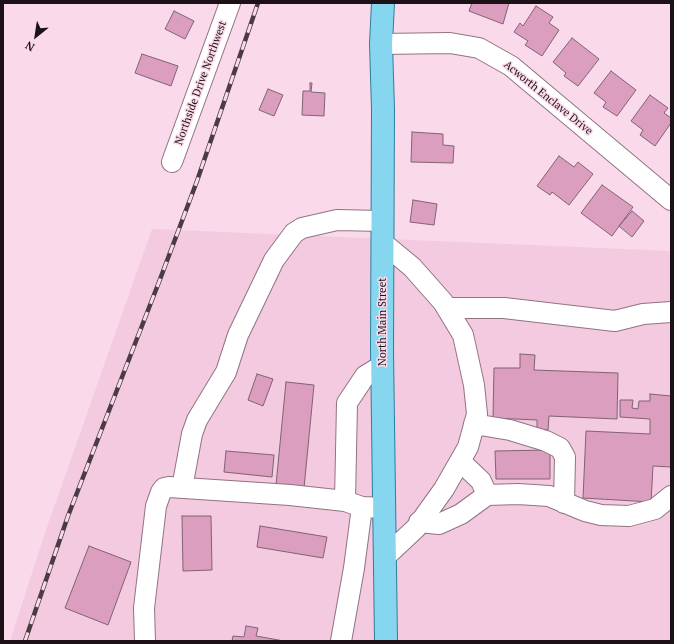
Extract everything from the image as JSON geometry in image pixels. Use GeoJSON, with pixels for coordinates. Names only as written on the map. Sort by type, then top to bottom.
{"type":"FeatureCollection","features":[{"type":"Feature","properties":{"kind":"main road","name":"North Main Street"},"geometry":{"type":"LineString","coordinates":[[383,3],[381,44],[383,109],[382,221],[386,641]]}},
{"type":"Feature","properties":{"kind":"street","name":"Northside Drive Northwest"},"geometry":{"type":"LineString","coordinates":[[172,162],[230,3]]}},
{"type":"Feature","properties":{"kind":"street","name":"Acworth Enclave Drive"},"geometry":{"type":"LineString","coordinates":[[381,44],[450,43],[479,48],[511,66],[671,200]]}},
{"type":"Feature","properties":{"kind":"street"},"geometry":{"type":"LineString","coordinates":[[182,488],[192,434],[197,420],[226,372],[238,335],[274,260],[294,233],[302,228],[337,220],[382,221]]}},
{"type":"Feature","properties":{"kind":"street"},"geometry":{"type":"LineString","coordinates":[[383,243],[412,267],[443,302],[463,335],[474,385],[477,414],[468,447],[444,489],[416,528],[385,557]]}},
{"type":"Feature","properties":{"kind":"street"},"geometry":{"type":"LineString","coordinates":[[447,308],[504,308],[615,321],[643,314],[671,312]]}},
{"type":"Feature","properties":{"kind":"street"},"geometry":{"type":"LineString","coordinates":[[341,641],[354,568],[353,504],[347,403],[365,376],[383,365]]}},
{"type":"Feature","properties":{"kind":"street"},"geometry":{"type":"LineString","coordinates":[[474,424],[510,430],[546,441],[560,448],[565,457],[564,503]]}},
{"type":"Feature","properties":{"kind":"street"},"geometry":{"type":"LineString","coordinates":[[460,461],[481,481],[488,495]]}},
{"type":"Feature","properties":{"kind":"street"},"geometry":{"type":"LineString","coordinates":[[145,641],[144,608],[156,506],[164,488],[169,487],[290,495],[385,508]]}},
{"type":"Feature","properties":{"kind":"street"},"geometry":{"type":"LineString","coordinates":[[420,522],[439,524],[461,514],[488,495],[518,494],[549,496],[585,511],[629,516],[654,509],[671,496]]}},
{"type":"Feature","properties":{"kind":"shaded area"},"geometry":{"type":"Polygon","coordinates":[[[152,229],[671,251],[671,641],[10,641],[46,530],[152,229]]]}},
{"type":"Feature","properties":{"kind":"building"},"geometry":{"type":"Polygon","coordinates":[[[472,3],[509,3],[503,24],[469,11],[472,3]]]}},
{"type":"Feature","properties":{"kind":"building"},"geometry":{"type":"Polygon","coordinates":[[[536,6],[553,17],[549,23],[559,30],[542,56],[525,45],[528,41],[514,32],[520,23],[523,26],[536,6]]]}},
{"type":"Feature","properties":{"kind":"building"},"geometry":{"type":"Polygon","coordinates":[[[174,11],[194,21],[185,39],[165,29],[174,11]]]}},
{"type":"Feature","properties":{"kind":"building"},"geometry":{"type":"Polygon","coordinates":[[[572,38],[599,59],[578,86],[564,76],[566,73],[553,62],[572,38]]]}},
{"type":"Feature","properties":{"kind":"building"},"geometry":{"type":"Polygon","coordinates":[[[142,54],[178,66],[171,86],[135,73],[142,54]]]}},
{"type":"Feature","properties":{"kind":"building"},"geometry":{"type":"Polygon","coordinates":[[[611,71],[636,90],[617,116],[603,107],[606,102],[594,93],[611,71]]]}},
{"type":"Feature","properties":{"kind":"building"},"geometry":{"type":"Polygon","coordinates":[[[310,83],[312,83],[311,92],[325,93],[324,116],[302,115],[303,91],[310,91],[310,83]]]}},
{"type":"Feature","properties":{"kind":"building"},"geometry":{"type":"Polygon","coordinates":[[[268,89],[283,95],[274,116],[259,110],[268,89]]]}},
{"type":"Feature","properties":{"kind":"building"},"geometry":{"type":"Polygon","coordinates":[[[650,95],[668,108],[664,113],[671,118],[671,123],[655,146],[640,135],[643,130],[631,121],[650,95]]]}},
{"type":"Feature","properties":{"kind":"building"},"geometry":{"type":"Polygon","coordinates":[[[412,132],[443,134],[443,145],[454,146],[453,163],[411,162],[412,132]]]}},
{"type":"Feature","properties":{"kind":"building"},"geometry":{"type":"Polygon","coordinates":[[[559,156],[574,167],[578,162],[593,174],[569,205],[552,192],[550,195],[537,186],[559,156]]]}},
{"type":"Feature","properties":{"kind":"building"},"geometry":{"type":"Polygon","coordinates":[[[602,185],[633,207],[612,236],[581,213],[602,185]]]}},
{"type":"Feature","properties":{"kind":"building"},"geometry":{"type":"Polygon","coordinates":[[[413,200],[437,204],[434,225],[410,222],[413,200]]]}},
{"type":"Feature","properties":{"kind":"building"},"geometry":{"type":"Polygon","coordinates":[[[632,211],[644,221],[632,237],[619,226],[632,211]]]}},
{"type":"Feature","properties":{"kind":"building"},"geometry":{"type":"Polygon","coordinates":[[[520,354],[535,355],[534,370],[618,373],[617,419],[549,416],[548,430],[537,429],[537,420],[493,418],[494,368],[520,368],[520,354]]]}},
{"type":"Feature","properties":{"kind":"building"},"geometry":{"type":"Polygon","coordinates":[[[257,374],[273,379],[263,406],[248,400],[257,374]]]}},
{"type":"Feature","properties":{"kind":"building"},"geometry":{"type":"Polygon","coordinates":[[[286,382],[314,385],[304,488],[276,485],[286,382]]]}},
{"type":"Feature","properties":{"kind":"building"},"geometry":{"type":"Polygon","coordinates":[[[650,394],[671,396],[671,467],[653,466],[651,502],[583,498],[586,431],[650,434],[650,419],[620,417],[620,400],[633,400],[632,408],[638,409],[639,401],[650,401],[650,394]]]}},
{"type":"Feature","properties":{"kind":"building"},"geometry":{"type":"Polygon","coordinates":[[[550,450],[550,479],[496,479],[495,451],[550,450]]]}},
{"type":"Feature","properties":{"kind":"building"},"geometry":{"type":"Polygon","coordinates":[[[226,451],[274,455],[272,477],[224,472],[226,451]]]}},
{"type":"Feature","properties":{"kind":"building"},"geometry":{"type":"Polygon","coordinates":[[[182,516],[211,516],[212,570],[183,571],[182,516]]]}},
{"type":"Feature","properties":{"kind":"building"},"geometry":{"type":"Polygon","coordinates":[[[260,526],[327,537],[323,558],[257,547],[260,526]]]}},
{"type":"Feature","properties":{"kind":"building"},"geometry":{"type":"Polygon","coordinates":[[[89,546],[131,562],[108,625],[65,608],[89,546]]]}},
{"type":"Feature","properties":{"kind":"building"},"geometry":{"type":"Polygon","coordinates":[[[246,626],[258,628],[256,636],[284,641],[232,641],[233,636],[244,637],[246,626]]]}},
{"type":"Feature","properties":{"kind":"railway"},"geometry":{"type":"LineString","coordinates":[[25,641],[68,516],[197,181],[258,3]]}}]}
